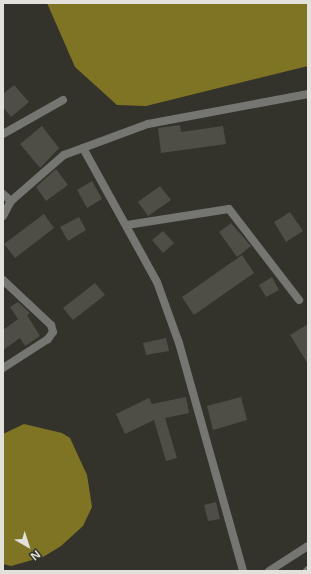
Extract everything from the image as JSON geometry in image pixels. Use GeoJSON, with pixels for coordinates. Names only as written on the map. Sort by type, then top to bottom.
{"type":"FeatureCollection","features":[{"type":"Feature","properties":{"kind":"street"},"geometry":{"type":"LineString","coordinates":[[3,216],[11,201],[64,155],[148,124],[308,94]]}},
{"type":"Feature","properties":{"kind":"street"},"geometry":{"type":"LineString","coordinates":[[3,134],[63,100]]}},
{"type":"Feature","properties":{"kind":"street"},"geometry":{"type":"LineString","coordinates":[[83,148],[127,225],[157,282],[179,343],[243,571]]}},
{"type":"Feature","properties":{"kind":"street"},"geometry":{"type":"LineString","coordinates":[[3,194],[11,201]]}},
{"type":"Feature","properties":{"kind":"street"},"geometry":{"type":"LineString","coordinates":[[127,225],[229,209],[299,300]]}},
{"type":"Feature","properties":{"kind":"street"},"geometry":{"type":"LineString","coordinates":[[3,280],[51,325],[53,332],[48,339],[3,368]]}},
{"type":"Feature","properties":{"kind":"street"},"geometry":{"type":"LineString","coordinates":[[269,571],[308,546]]}},
{"type":"Feature","properties":{"kind":"shaded area"},"geometry":{"type":"Polygon","coordinates":[[[47,3],[307,3],[308,66],[146,106],[117,105],[75,67],[47,3]]]}},
{"type":"Feature","properties":{"kind":"shaded area"},"geometry":{"type":"Polygon","coordinates":[[[24,424],[62,433],[70,438],[87,475],[92,507],[83,526],[61,546],[43,557],[11,566],[3,564],[3,434],[24,424]]]}},
{"type":"Feature","properties":{"kind":"building"},"geometry":{"type":"Polygon","coordinates":[[[14,85],[29,102],[11,117],[3,107],[3,94],[14,85]]]}},
{"type":"Feature","properties":{"kind":"building"},"geometry":{"type":"Polygon","coordinates":[[[180,125],[181,132],[223,126],[226,144],[161,153],[158,128],[180,125]]]}},
{"type":"Feature","properties":{"kind":"building"},"geometry":{"type":"Polygon","coordinates":[[[42,126],[59,148],[40,168],[20,144],[42,126]]]}},
{"type":"Feature","properties":{"kind":"building"},"geometry":{"type":"Polygon","coordinates":[[[56,169],[68,185],[46,201],[36,187],[56,169]]]}},
{"type":"Feature","properties":{"kind":"building"},"geometry":{"type":"Polygon","coordinates":[[[92,181],[102,199],[87,208],[77,190],[92,181]]]}},
{"type":"Feature","properties":{"kind":"building"},"geometry":{"type":"Polygon","coordinates":[[[160,186],[171,200],[148,216],[138,202],[160,186]]]}},
{"type":"Feature","properties":{"kind":"building"},"geometry":{"type":"Polygon","coordinates":[[[290,212],[303,231],[286,242],[274,222],[290,212]]]}},
{"type":"Feature","properties":{"kind":"building"},"geometry":{"type":"Polygon","coordinates":[[[44,214],[54,228],[15,258],[4,244],[44,214]]]}},
{"type":"Feature","properties":{"kind":"building"},"geometry":{"type":"Polygon","coordinates":[[[79,217],[86,230],[68,241],[60,227],[79,217]]]}},
{"type":"Feature","properties":{"kind":"building"},"geometry":{"type":"Polygon","coordinates":[[[231,223],[251,246],[237,257],[219,232],[231,223]]]}},
{"type":"Feature","properties":{"kind":"building"},"geometry":{"type":"Polygon","coordinates":[[[163,231],[174,243],[163,253],[152,240],[163,231]]]}},
{"type":"Feature","properties":{"kind":"building"},"geometry":{"type":"Polygon","coordinates":[[[242,255],[254,273],[194,315],[182,297],[242,255]]]}},
{"type":"Feature","properties":{"kind":"building"},"geometry":{"type":"Polygon","coordinates":[[[272,277],[279,290],[266,297],[259,285],[272,277]]]}},
{"type":"Feature","properties":{"kind":"building"},"geometry":{"type":"Polygon","coordinates":[[[95,283],[105,295],[73,320],[63,308],[95,283]]]}},
{"type":"Feature","properties":{"kind":"building"},"geometry":{"type":"Polygon","coordinates":[[[18,302],[30,313],[27,315],[40,336],[25,346],[20,338],[3,350],[3,330],[18,319],[10,307],[18,302]]]}},
{"type":"Feature","properties":{"kind":"building"},"geometry":{"type":"Polygon","coordinates":[[[308,324],[308,364],[290,335],[308,324]]]}},
{"type":"Feature","properties":{"kind":"building"},"geometry":{"type":"Polygon","coordinates":[[[166,338],[169,351],[146,355],[143,343],[166,338]]]}},
{"type":"Feature","properties":{"kind":"building"},"geometry":{"type":"Polygon","coordinates":[[[186,397],[189,413],[165,418],[177,458],[166,461],[154,420],[125,434],[116,414],[149,398],[152,404],[186,397]]]}},
{"type":"Feature","properties":{"kind":"building"},"geometry":{"type":"Polygon","coordinates":[[[241,397],[247,420],[213,430],[207,406],[241,397]]]}},
{"type":"Feature","properties":{"kind":"building"},"geometry":{"type":"Polygon","coordinates":[[[216,502],[220,519],[208,521],[204,505],[216,502]]]}}]}
